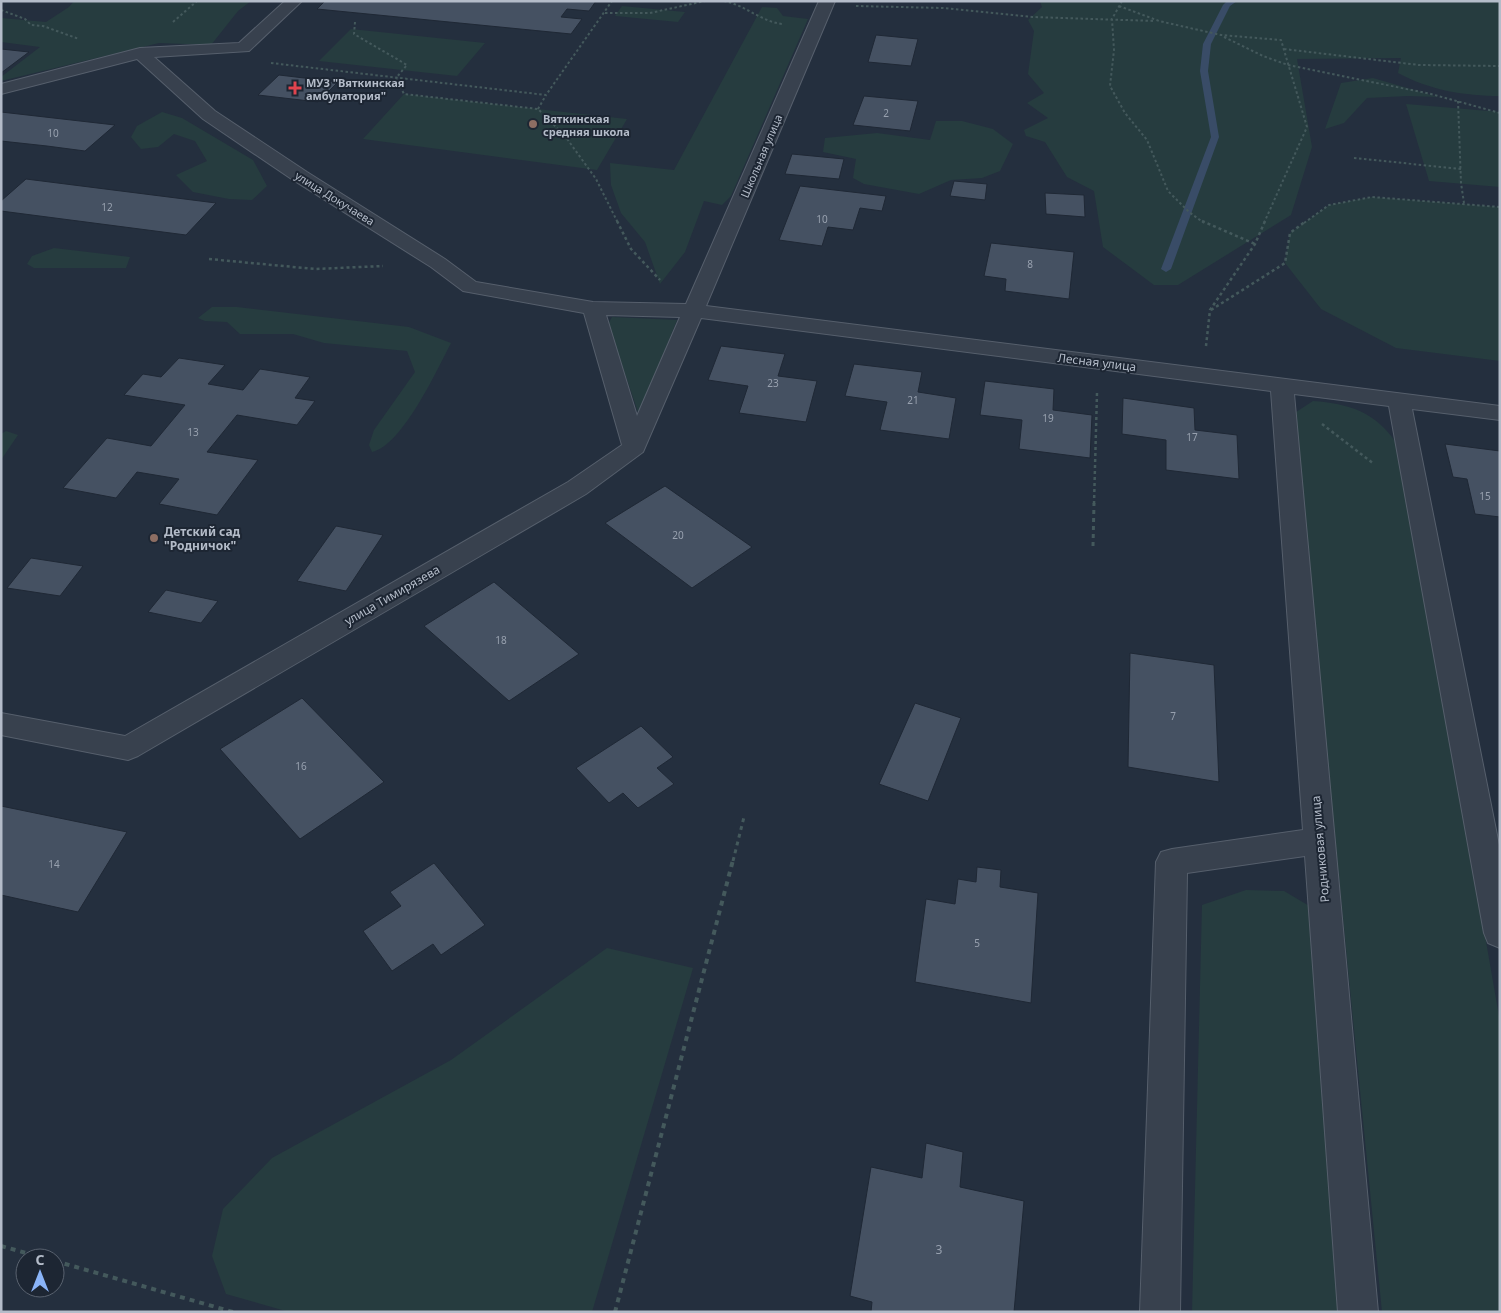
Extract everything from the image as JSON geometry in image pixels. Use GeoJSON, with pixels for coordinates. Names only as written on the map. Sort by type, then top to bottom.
{"type":"FeatureCollection","features":[{"type":"Feature","properties":{"kind":"street"},"geometry":{"type":"LineString","coordinates":[[1,88],[140,53],[243,48],[294,1]]}},
{"type":"Feature","properties":{"kind":"street","name":"Школьная улица"},"geometry":{"type":"LineString","coordinates":[[694,311],[827,3]]}},
{"type":"Feature","properties":{"kind":"street","name":"улица Докучаева"},"geometry":{"type":"LineString","coordinates":[[140,53],[209,115],[300,176],[438,263],[470,287],[593,308],[694,311]]}},
{"type":"Feature","properties":{"kind":"street"},"geometry":{"type":"LineString","coordinates":[[593,308],[635,447]]}},
{"type":"Feature","properties":{"kind":"street"},"geometry":{"type":"LineString","coordinates":[[635,447],[694,311]]}},
{"type":"Feature","properties":{"kind":"street","name":"Лесная улица"},"geometry":{"type":"LineString","coordinates":[[694,311],[1098,362],[1282,390],[1500,413]]}},
{"type":"Feature","properties":{"kind":"street","name":"Родниковая улица"},"geometry":{"type":"LineString","coordinates":[[1282,390],[1358,1312]]}},
{"type":"Feature","properties":{"kind":"street"},"geometry":{"type":"LineString","coordinates":[[1399,401],[1490,832],[1500,933]]}},
{"type":"Feature","properties":{"kind":"street","name":"улица Тимирязева"},"geometry":{"type":"LineString","coordinates":[[1,724],[128,748],[577,488],[635,447]]}},
{"type":"Feature","properties":{"kind":"street"},"geometry":{"type":"LineString","coordinates":[[1160,1312],[1172,862],[1319,841]]}},
{"type":"Feature","properties":{"kind":"path"},"geometry":{"type":"LineString","coordinates":[[538,109],[612,1]]}},
{"type":"Feature","properties":{"kind":"path"},"geometry":{"type":"LineString","coordinates":[[604,13],[650,13],[705,1]]}},
{"type":"Feature","properties":{"kind":"path"},"geometry":{"type":"LineString","coordinates":[[724,1],[732,2],[769,24],[817,26]]}},
{"type":"Feature","properties":{"kind":"path"},"geometry":{"type":"LineString","coordinates":[[1122,1],[1112,19],[1114,50],[1110,86],[1125,114],[1147,140],[1168,191],[1189,212],[1206,224],[1254,244]]}},
{"type":"Feature","properties":{"kind":"path"},"geometry":{"type":"LineString","coordinates":[[827,3],[943,8],[1032,17],[1159,21]]}},
{"type":"Feature","properties":{"kind":"path"},"geometry":{"type":"LineString","coordinates":[[1119,6],[1159,21],[1221,36],[1263,56],[1288,64],[1431,94],[1500,113]]}},
{"type":"Feature","properties":{"kind":"path"},"geometry":{"type":"LineString","coordinates":[[1,10],[25,19]]}},
{"type":"Feature","properties":{"kind":"path"},"geometry":{"type":"LineString","coordinates":[[355,22],[354,34],[407,65],[396,78]]}},
{"type":"Feature","properties":{"kind":"path"},"geometry":{"type":"LineString","coordinates":[[1221,36],[1281,40],[1307,127],[1254,244],[1210,310],[1285,263],[1290,233],[1329,205],[1372,197],[1500,207]]}},
{"type":"Feature","properties":{"kind":"path"},"geometry":{"type":"LineString","coordinates":[[243,48],[231,59],[546,95]]}},
{"type":"Feature","properties":{"kind":"path"},"geometry":{"type":"LineString","coordinates":[[1284,49],[1378,62],[1466,67],[1500,66]]}},
{"type":"Feature","properties":{"kind":"path"},"geometry":{"type":"LineString","coordinates":[[396,78],[404,94],[538,109],[565,136],[596,179],[631,249],[649,270],[694,311]]}},
{"type":"Feature","properties":{"kind":"path"},"geometry":{"type":"LineString","coordinates":[[1458,101],[1464,203]]}},
{"type":"Feature","properties":{"kind":"path"},"geometry":{"type":"LineString","coordinates":[[1354,158],[1461,169]]}},
{"type":"Feature","properties":{"kind":"path"},"geometry":{"type":"LineString","coordinates":[[209,259],[315,269],[438,263]]}},
{"type":"Feature","properties":{"kind":"path"},"geometry":{"type":"LineString","coordinates":[[1093,546],[1098,362]]}},
{"type":"Feature","properties":{"kind":"path"},"geometry":{"type":"LineString","coordinates":[[1282,390],[1376,466]]}},
{"type":"Feature","properties":{"kind":"path"},"geometry":{"type":"LineString","coordinates":[[615,1312],[744,817]]}},
{"type":"Feature","properties":{"kind":"path"},"geometry":{"type":"LineString","coordinates":[[1,1246],[15,1250]]}},
{"type":"Feature","properties":{"kind":"path"},"geometry":{"type":"LineString","coordinates":[[65,1264],[233,1312]]}},
{"type":"Feature","properties":{"kind":"green space"},"geometry":{"type":"Polygon","coordinates":[[[74,1],[251,1],[238,11],[211,45],[159,43],[1,81],[1,77],[40,47],[1,42],[1,18],[46,22],[69,7],[74,1]]]}},
{"type":"Feature","properties":{"kind":"green space"},"geometry":{"type":"Polygon","coordinates":[[[1040,1],[1500,1],[1500,96],[1448,91],[1422,84],[1398,73],[1401,58],[1297,59],[1312,147],[1291,215],[1178,285],[1154,285],[1103,247],[1094,191],[1067,177],[1045,142],[1026,136],[1024,130],[1048,118],[1027,103],[1044,93],[1028,74],[1034,31],[1028,20],[1042,7],[1040,1]]]}},
{"type":"Feature","properties":{"kind":"green space"},"geometry":{"type":"Polygon","coordinates":[[[622,6],[685,12],[678,22],[615,16],[622,6]]]}},
{"type":"Feature","properties":{"kind":"green space"},"geometry":{"type":"Polygon","coordinates":[[[762,7],[777,8],[783,16],[808,19],[731,196],[722,205],[704,201],[685,252],[660,284],[645,242],[621,213],[611,185],[610,163],[674,170],[762,7]]]}},
{"type":"Feature","properties":{"kind":"green space"},"geometry":{"type":"Polygon","coordinates":[[[351,29],[485,43],[457,76],[319,61],[351,29]]]}},
{"type":"Feature","properties":{"kind":"green space"},"geometry":{"type":"Polygon","coordinates":[[[1373,78],[1438,97],[1367,98],[1344,123],[1325,129],[1341,83],[1373,78]]]}},
{"type":"Feature","properties":{"kind":"green space"},"geometry":{"type":"Polygon","coordinates":[[[404,94],[627,119],[597,170],[363,139],[404,94]]]}},
{"type":"Feature","properties":{"kind":"green space"},"geometry":{"type":"Polygon","coordinates":[[[1406,104],[1500,112],[1500,187],[1429,181],[1406,104]]]}},
{"type":"Feature","properties":{"kind":"green space"},"geometry":{"type":"Polygon","coordinates":[[[162,112],[182,118],[253,160],[267,186],[252,200],[229,199],[193,192],[176,175],[207,161],[195,141],[174,134],[158,147],[141,149],[131,137],[137,126],[162,112]]]}},
{"type":"Feature","properties":{"kind":"green space"},"geometry":{"type":"Polygon","coordinates":[[[936,121],[962,121],[993,129],[1013,144],[1000,171],[982,178],[951,180],[919,194],[864,184],[853,178],[856,159],[823,152],[825,138],[877,133],[930,140],[936,121]]]}},
{"type":"Feature","properties":{"kind":"green space"},"geometry":{"type":"Polygon","coordinates":[[[1372,197],[1500,207],[1500,361],[1396,348],[1321,309],[1285,263],[1290,233],[1329,205],[1372,197]]]}},
{"type":"Feature","properties":{"kind":"green space"},"geometry":{"type":"Polygon","coordinates":[[[54,248],[130,257],[126,268],[34,268],[27,264],[32,256],[54,248]]]}},
{"type":"Feature","properties":{"kind":"green space"},"geometry":{"type":"Polygon","coordinates":[[[212,307],[237,307],[409,327],[451,343],[428,388],[406,422],[383,447],[372,452],[369,445],[374,430],[415,372],[407,351],[324,343],[293,334],[240,334],[227,322],[205,321],[198,318],[212,307]]]}},
{"type":"Feature","properties":{"kind":"green space"},"geometry":{"type":"Polygon","coordinates":[[[612,317],[677,320],[639,415],[608,324],[612,317]]]}},
{"type":"Feature","properties":{"kind":"green space"},"geometry":{"type":"Polygon","coordinates":[[[1313,401],[1350,407],[1370,417],[1389,433],[1399,447],[1402,459],[1500,1022],[1500,1312],[1382,1312],[1293,414],[1313,401]]]}},
{"type":"Feature","properties":{"kind":"green space"},"geometry":{"type":"Polygon","coordinates":[[[6,431],[18,435],[1,460],[1,434],[6,431]]]}},
{"type":"Feature","properties":{"kind":"green space"},"geometry":{"type":"Polygon","coordinates":[[[1246,890],[1284,891],[1311,907],[1341,1312],[1192,1312],[1202,905],[1246,890]]]}},
{"type":"Feature","properties":{"kind":"green space"},"geometry":{"type":"Polygon","coordinates":[[[607,948],[693,968],[592,1312],[289,1312],[226,1294],[212,1256],[223,1209],[272,1158],[451,1060],[607,948]]]}},
{"type":"Feature","properties":{"kind":"building"},"geometry":{"type":"Polygon","coordinates":[[[325,1],[596,1],[589,11],[567,9],[561,17],[582,19],[571,34],[317,9],[325,1]]]}},
{"type":"Feature","properties":{"kind":"building"},"geometry":{"type":"Polygon","coordinates":[[[876,35],[918,39],[911,66],[868,62],[876,35]]]}},
{"type":"Feature","properties":{"kind":"building"},"geometry":{"type":"Polygon","coordinates":[[[1,49],[29,52],[1,73],[1,49]]]}},
{"type":"Feature","properties":{"kind":"building"},"geometry":{"type":"Polygon","coordinates":[[[279,75],[338,82],[318,102],[258,95],[279,75]]]}},
{"type":"Feature","properties":{"kind":"building"},"geometry":{"type":"Polygon","coordinates":[[[864,96],[918,101],[910,131],[853,125],[864,96]]]}},
{"type":"Feature","properties":{"kind":"building"},"geometry":{"type":"Polygon","coordinates":[[[1,112],[115,125],[85,151],[1,141],[1,112]]]}},
{"type":"Feature","properties":{"kind":"building"},"geometry":{"type":"Polygon","coordinates":[[[792,154],[844,159],[839,179],[785,174],[792,154]]]}},
{"type":"Feature","properties":{"kind":"building"},"geometry":{"type":"Polygon","coordinates":[[[26,179],[216,203],[186,235],[1,211],[1,201],[26,179]]]}},
{"type":"Feature","properties":{"kind":"building"},"geometry":{"type":"Polygon","coordinates":[[[954,181],[987,184],[985,200],[950,196],[954,181]]]}},
{"type":"Feature","properties":{"kind":"building"},"geometry":{"type":"Polygon","coordinates":[[[800,186],[886,196],[882,211],[860,208],[853,230],[828,227],[822,246],[779,240],[800,186]]]}},
{"type":"Feature","properties":{"kind":"building"},"geometry":{"type":"Polygon","coordinates":[[[1045,193],[1084,195],[1085,217],[1046,214],[1045,193]]]}},
{"type":"Feature","properties":{"kind":"building"},"geometry":{"type":"Polygon","coordinates":[[[991,243],[1074,252],[1069,299],[1005,291],[1006,279],[984,276],[991,243]]]}},
{"type":"Feature","properties":{"kind":"building"},"geometry":{"type":"Polygon","coordinates":[[[721,346],[785,354],[778,376],[817,381],[806,422],[739,413],[748,386],[708,380],[721,346]]]}},
{"type":"Feature","properties":{"kind":"building"},"geometry":{"type":"Polygon","coordinates":[[[179,358],[225,365],[208,384],[243,390],[260,369],[310,377],[295,398],[315,401],[297,425],[237,415],[207,452],[258,460],[217,515],[159,504],[179,479],[137,472],[116,498],[63,488],[107,438],[151,446],[185,405],[124,395],[143,374],[161,377],[179,358]]]}},
{"type":"Feature","properties":{"kind":"building"},"geometry":{"type":"Polygon","coordinates":[[[854,364],[922,372],[918,392],[956,398],[949,439],[880,430],[887,402],[845,396],[854,364]]]}},
{"type":"Feature","properties":{"kind":"building"},"geometry":{"type":"Polygon","coordinates":[[[985,381],[1054,389],[1053,410],[1092,415],[1090,458],[1019,449],[1022,420],[980,415],[985,381]]]}},
{"type":"Feature","properties":{"kind":"building"},"geometry":{"type":"Polygon","coordinates":[[[1123,398],[1194,408],[1195,430],[1237,435],[1239,479],[1166,470],[1166,440],[1122,434],[1123,398]]]}},
{"type":"Feature","properties":{"kind":"building"},"geometry":{"type":"Polygon","coordinates":[[[1445,444],[1500,451],[1500,517],[1475,514],[1467,479],[1453,477],[1445,444]]]}},
{"type":"Feature","properties":{"kind":"building"},"geometry":{"type":"Polygon","coordinates":[[[665,486],[752,547],[692,588],[605,523],[665,486]]]}},
{"type":"Feature","properties":{"kind":"building"},"geometry":{"type":"Polygon","coordinates":[[[336,526],[383,535],[346,591],[297,581],[336,526]]]}},
{"type":"Feature","properties":{"kind":"building"},"geometry":{"type":"Polygon","coordinates":[[[31,558],[83,566],[60,596],[7,588],[31,558]]]}},
{"type":"Feature","properties":{"kind":"building"},"geometry":{"type":"Polygon","coordinates":[[[494,582],[579,654],[509,701],[424,626],[494,582]]]}},
{"type":"Feature","properties":{"kind":"building"},"geometry":{"type":"Polygon","coordinates":[[[166,590],[218,601],[201,623],[148,612],[166,590]]]}},
{"type":"Feature","properties":{"kind":"building"},"geometry":{"type":"Polygon","coordinates":[[[1130,653],[1214,665],[1219,782],[1128,767],[1130,653]]]}},
{"type":"Feature","properties":{"kind":"building"},"geometry":{"type":"Polygon","coordinates":[[[302,698],[384,782],[300,839],[220,749],[302,698]]]}},
{"type":"Feature","properties":{"kind":"building"},"geometry":{"type":"Polygon","coordinates":[[[915,703],[961,718],[928,801],[879,784],[915,703]]]}},
{"type":"Feature","properties":{"kind":"building"},"geometry":{"type":"Polygon","coordinates":[[[641,726],[673,757],[657,768],[674,784],[638,808],[623,793],[609,803],[576,768],[641,726]]]}},
{"type":"Feature","properties":{"kind":"building"},"geometry":{"type":"Polygon","coordinates":[[[1,806],[127,832],[78,912],[1,895],[1,806]]]}},
{"type":"Feature","properties":{"kind":"building"},"geometry":{"type":"Polygon","coordinates":[[[434,863],[485,925],[441,955],[433,944],[392,971],[363,931],[401,906],[390,892],[434,863]]]}},
{"type":"Feature","properties":{"kind":"building"},"geometry":{"type":"Polygon","coordinates":[[[977,867],[1001,870],[1000,887],[1038,893],[1031,1003],[915,982],[926,899],[955,904],[958,879],[976,882],[977,867]]]}},
{"type":"Feature","properties":{"kind":"building"},"geometry":{"type":"Polygon","coordinates":[[[926,1143],[963,1152],[960,1187],[1024,1201],[1014,1312],[871,1312],[872,1302],[850,1296],[871,1167],[922,1178],[926,1143]]]}},
{"type":"Feature","properties":{"kind":"waterway"},"geometry":{"type":"LineString","coordinates":[[1166,269],[1215,137],[1204,71],[1207,44],[1227,5],[1233,1]]}},
{"type":"Feature","properties":{"kind":"place","name":"МУЗ \"Вяткинская амбулатория\""},"geometry":{"type":"Point","coordinates":[295,88]}},
{"type":"Feature","properties":{"kind":"place","name":"Вяткинская средняя школа"},"geometry":{"type":"Point","coordinates":[533,124]}},
{"type":"Feature","properties":{"kind":"place","name":"Детский сад \"Родничок\""},"geometry":{"type":"Point","coordinates":[154,538]}}]}
